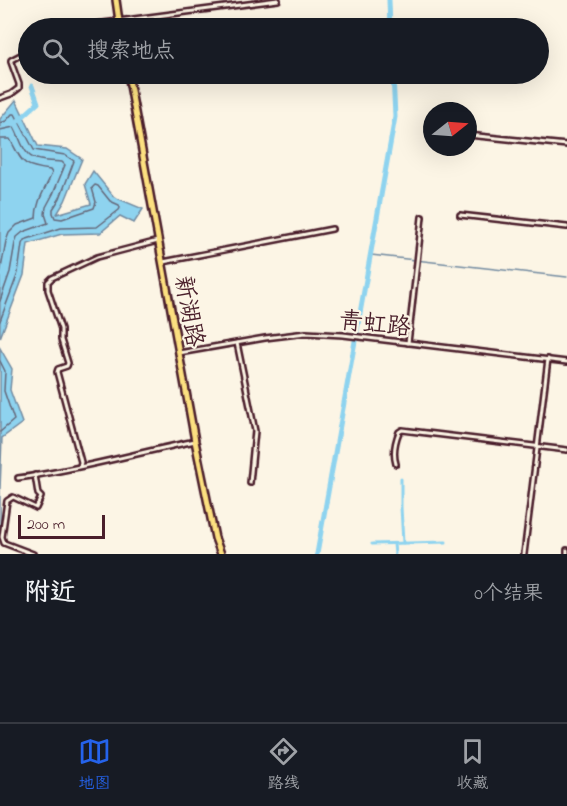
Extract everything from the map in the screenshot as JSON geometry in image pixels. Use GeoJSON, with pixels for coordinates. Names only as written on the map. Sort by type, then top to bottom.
{"type":"FeatureCollection","features":[{"type":"Feature","properties":{"kind":"main road"},"geometry":{"type":"LineString","coordinates":[[116,0],[119,18]]}},
{"type":"Feature","properties":{"kind":"main road","name":"新湖路"},"geometry":{"type":"LineString","coordinates":[[130,84],[195,441],[215,538],[221,554]]}},
{"type":"Feature","properties":{"kind":"street"},"geometry":{"type":"LineString","coordinates":[[142,18],[278,0]]}},
{"type":"Feature","properties":{"kind":"street"},"geometry":{"type":"LineString","coordinates":[[18,56],[11,60],[18,81]]}},
{"type":"Feature","properties":{"kind":"street"},"geometry":{"type":"LineString","coordinates":[[0,98],[11,94],[19,88],[19,84]]}},
{"type":"Feature","properties":{"kind":"street"},"geometry":{"type":"LineString","coordinates":[[477,136],[567,145]]}},
{"type":"Feature","properties":{"kind":"street"},"geometry":{"type":"LineString","coordinates":[[460,215],[567,227]]}},
{"type":"Feature","properties":{"kind":"street"},"geometry":{"type":"LineString","coordinates":[[408,343],[422,217]]}},
{"type":"Feature","properties":{"kind":"street"},"geometry":{"type":"LineString","coordinates":[[163,262],[332,229]]}},
{"type":"Feature","properties":{"kind":"street"},"geometry":{"type":"LineString","coordinates":[[80,466],[81,462],[57,372],[68,363],[61,340],[61,329],[48,290],[48,282],[55,275],[97,257],[159,241]]}},
{"type":"Feature","properties":{"kind":"street","name":"青虹路"},"geometry":{"type":"LineString","coordinates":[[179,353],[306,333],[567,362]]}},
{"type":"Feature","properties":{"kind":"street"},"geometry":{"type":"LineString","coordinates":[[237,343],[255,431],[250,483]]}},
{"type":"Feature","properties":{"kind":"street"},"geometry":{"type":"LineString","coordinates":[[524,554],[548,359]]}},
{"type":"Feature","properties":{"kind":"street"},"geometry":{"type":"LineString","coordinates":[[396,464],[395,448],[399,432],[402,430],[567,450]]}},
{"type":"Feature","properties":{"kind":"street"},"geometry":{"type":"LineString","coordinates":[[18,478],[195,441]]}},
{"type":"Feature","properties":{"kind":"street"},"geometry":{"type":"LineString","coordinates":[[33,554],[4,543],[2,537],[7,501],[13,497],[36,508],[41,497],[38,494],[35,476]]}},
{"type":"Feature","properties":{"kind":"water"},"geometry":{"type":"Polygon","coordinates":[[[16,100],[38,146],[67,149],[82,159],[65,201],[57,214],[91,204],[85,184],[93,171],[114,197],[143,209],[134,223],[120,216],[100,233],[62,234],[28,244],[24,275],[0,338],[0,119],[16,100]]]}},
{"type":"Feature","properties":{"kind":"water"},"geometry":{"type":"Polygon","coordinates":[[[0,348],[12,369],[10,390],[22,423],[2,438],[0,489],[0,348]]]}},
{"type":"Feature","properties":{"kind":"waterway"},"geometry":{"type":"LineString","coordinates":[[389,0],[390,18]]}},
{"type":"Feature","properties":{"kind":"waterway"},"geometry":{"type":"LineString","coordinates":[[317,554],[395,117],[393,84]]}},
{"type":"Feature","properties":{"kind":"waterway"},"geometry":{"type":"LineString","coordinates":[[19,120],[38,103],[32,86]]}},
{"type":"Feature","properties":{"kind":"waterway"},"geometry":{"type":"LineString","coordinates":[[371,255],[567,277]]}},
{"type":"Feature","properties":{"kind":"waterway"},"geometry":{"type":"LineString","coordinates":[[401,479],[403,543]]}},
{"type":"Feature","properties":{"kind":"waterway"},"geometry":{"type":"LineString","coordinates":[[372,544],[446,542]]}},
{"type":"Feature","properties":{"kind":"waterway"},"geometry":{"type":"LineString","coordinates":[[394,544],[395,554]]}}]}
